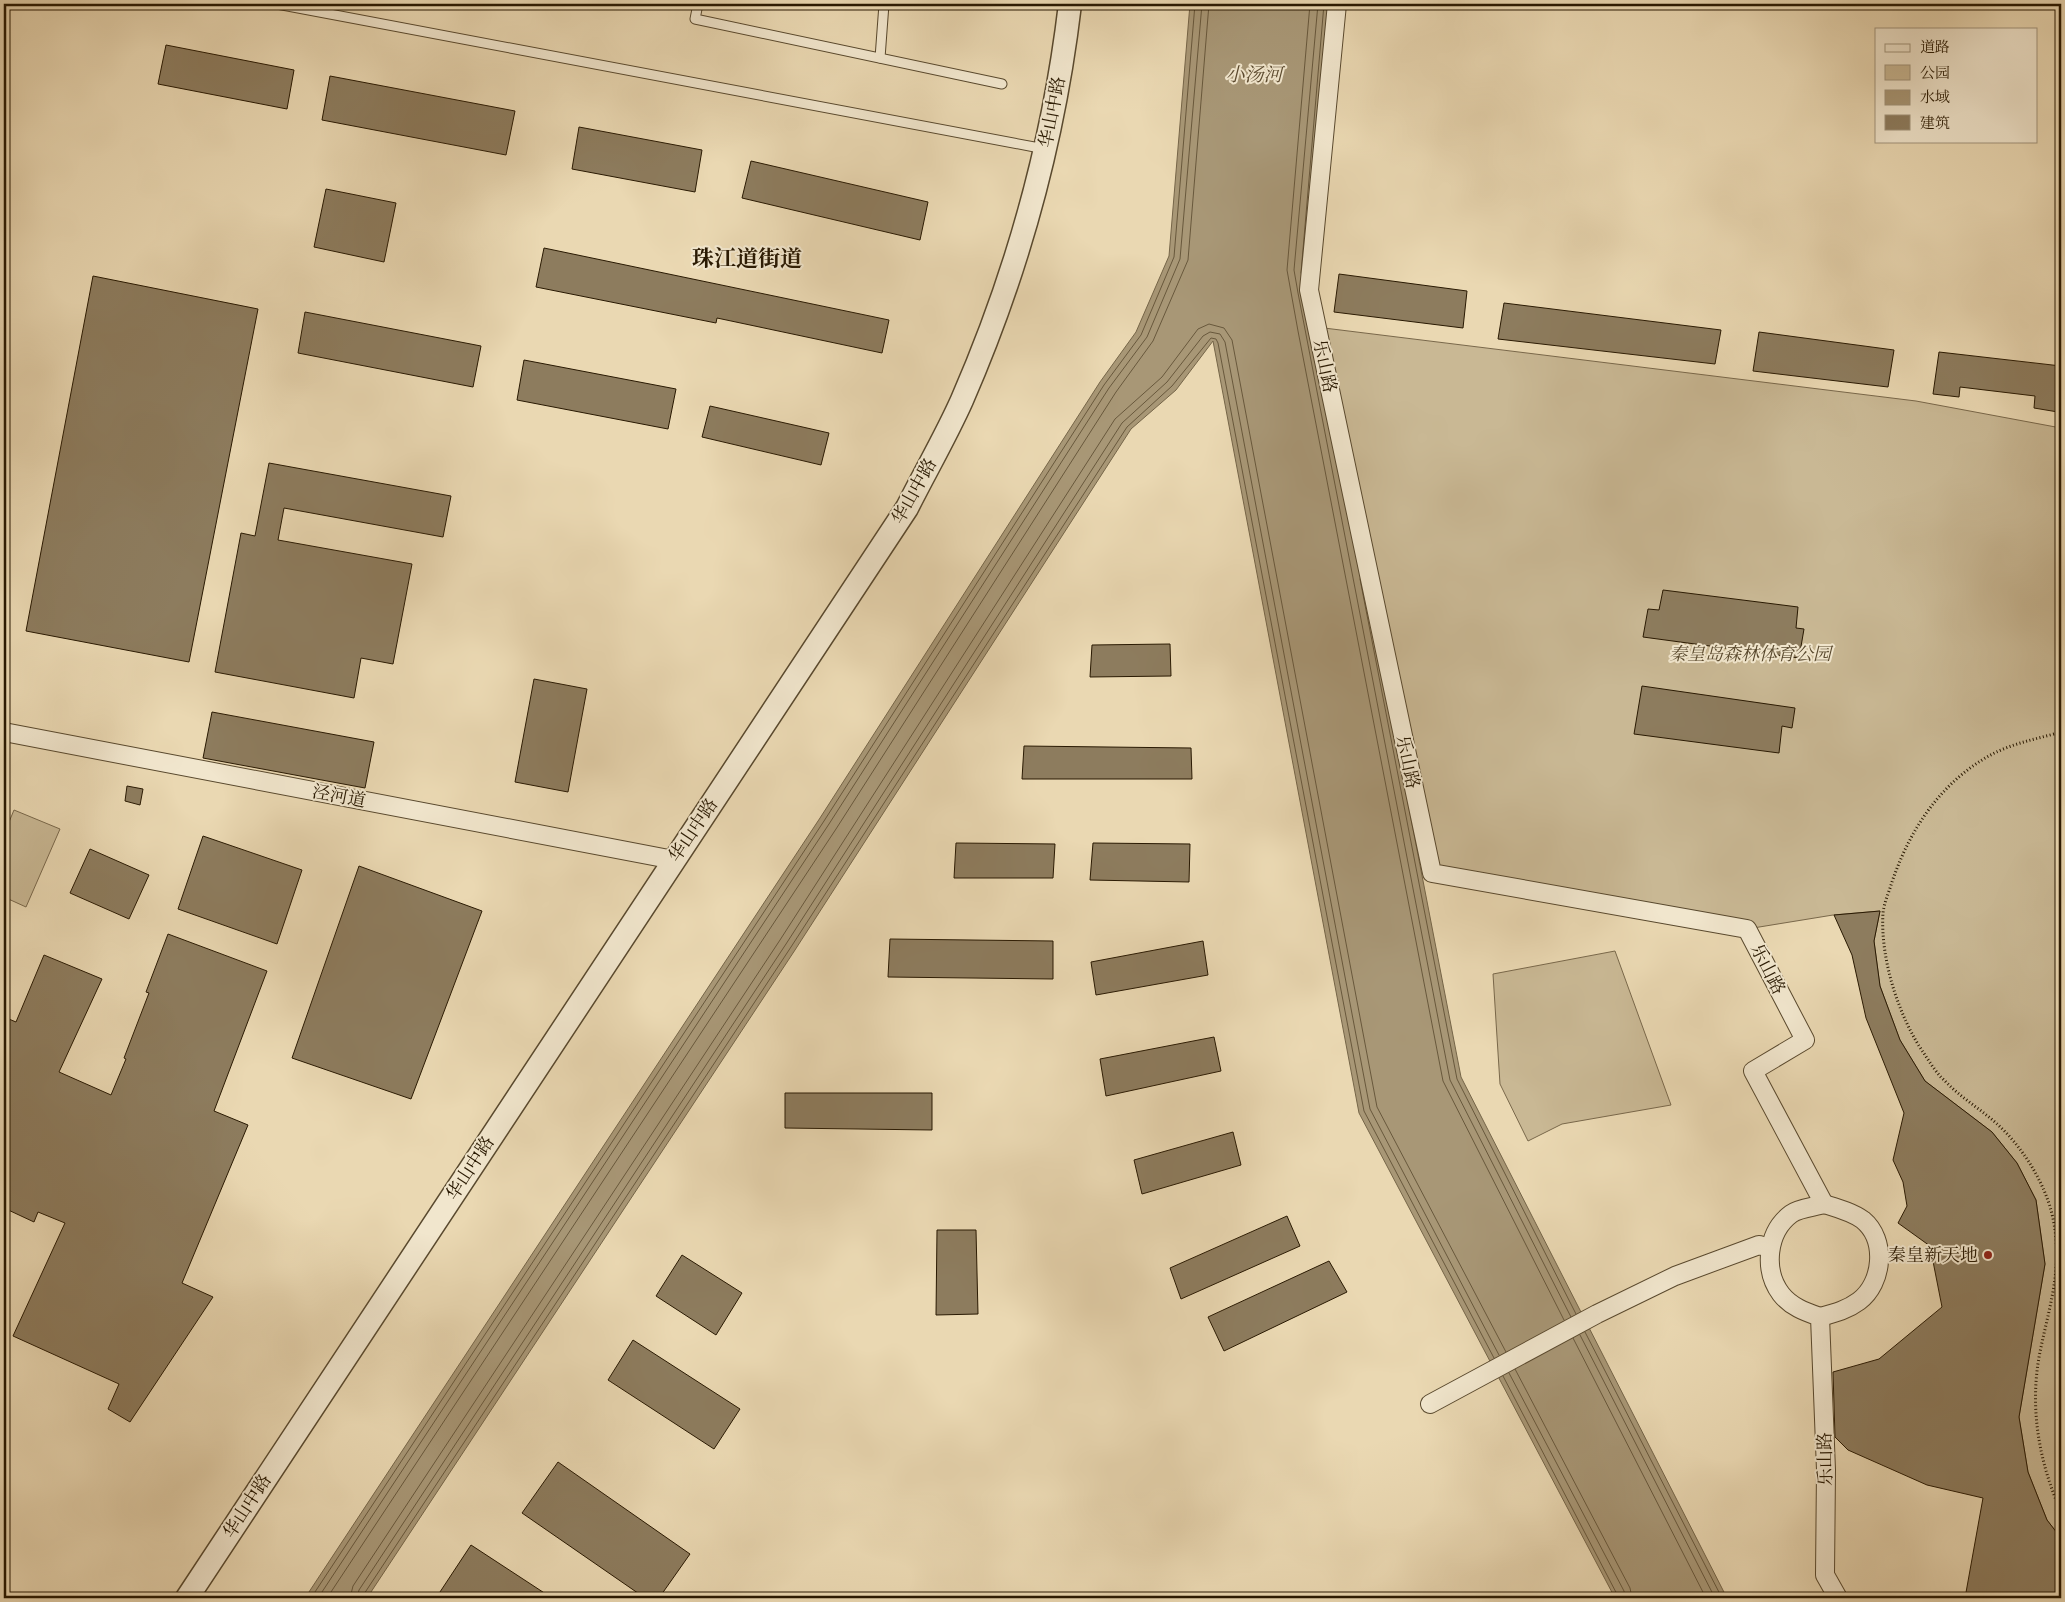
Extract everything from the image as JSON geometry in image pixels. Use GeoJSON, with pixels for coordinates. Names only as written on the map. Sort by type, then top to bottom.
{"type":"FeatureCollection","features":[{"type":"Feature","properties":{"kind":"street","name":"华山中路"},"geometry":{"type":"LineString","coordinates":[[186,1598],[907,508],[962,400],[1010,275],[1045,150],[1064,50],[1070,4]]}},
{"type":"Feature","properties":{"kind":"street","name":"乐山路"},"geometry":{"type":"LineString","coordinates":[[1337,4],[1309,290],[1432,873],[1748,929],[1805,1040],[1753,1071],[1824,1204]]}},
{"type":"Feature","properties":{"kind":"street","name":"泾河道"},"geometry":{"type":"LineString","coordinates":[[4,732],[674,860]]}},
{"type":"Feature","properties":{"kind":"street"},"geometry":{"type":"LineString","coordinates":[[1824,1204],[1853,1214],[1864,1221],[1876,1238],[1880,1261],[1872,1286],[1860,1301],[1844,1311],[1820,1317],[1799,1309],[1781,1294],[1772,1274],[1770,1248],[1778,1229],[1792,1214],[1824,1204]]}},
{"type":"Feature","properties":{"kind":"street"},"geometry":{"type":"LineString","coordinates":[[1430,1404],[1597,1314],[1676,1276],[1759,1245],[1770,1248]]}},
{"type":"Feature","properties":{"kind":"street","name":"乐山路"},"geometry":{"type":"LineString","coordinates":[[1820,1317],[1826,1470],[1825,1575],[1838,1598]]}},
{"type":"Feature","properties":{"kind":"lane"},"geometry":{"type":"LineString","coordinates":[[277,4],[1045,150]]}},
{"type":"Feature","properties":{"kind":"lane"},"geometry":{"type":"LineString","coordinates":[[698,4],[695,19],[1002,84]]}},
{"type":"Feature","properties":{"kind":"lane"},"geometry":{"type":"LineString","coordinates":[[880,58],[884,4]]}},
{"type":"Feature","properties":{"kind":"path"},"geometry":{"type":"LineString","coordinates":[[2061,732],[2014,743],[1982,759],[1948,786],[1926,814],[1904,848],[1883,912],[1884,945],[1893,984],[1906,1025],[1944,1080],[1997,1124],[2018,1148],[2042,1184],[2052,1213],[2058,1254],[2054,1298],[2040,1354],[2035,1404],[2047,1480],[2061,1512]]}},
{"type":"Feature","properties":{"kind":"green space","name":"秦皇岛森林体育公园"},"geometry":{"type":"Polygon","coordinates":[[[1316,327],[1916,401],[2061,428],[2061,1538],[2047,1520],[2028,1472],[2019,1417],[2045,1264],[2036,1200],[2017,1163],[1992,1132],[1925,1081],[1900,1040],[1880,986],[1874,941],[1880,911],[1833,915],[1747,929],[1432,873],[1316,327]]]}},
{"type":"Feature","properties":{"kind":"green space"},"geometry":{"type":"Polygon","coordinates":[[[14,810],[60,829],[26,907],[4,897],[4,834],[14,810]]]}},
{"type":"Feature","properties":{"kind":"green space"},"geometry":{"type":"Polygon","coordinates":[[[1615,951],[1671,1105],[1562,1124],[1528,1141],[1500,1084],[1493,974],[1615,951]]]}},
{"type":"Feature","properties":{"kind":"water","name":"小汤河"},"geometry":{"type":"Polygon","coordinates":[[[1190,4],[1329,4],[1305,271],[1461,1077],[1727,1598],[1615,1598],[1359,1113],[1213,341],[1176,390],[1131,429],[795,950],[367,1598],[305,1598],[820,818],[1100,382],[1136,332],[1169,256],[1190,4]]]}},
{"type":"Feature","properties":{"kind":"building"},"geometry":{"type":"Polygon","coordinates":[[[166,45],[294,70],[287,109],[158,84],[166,45]]]}},
{"type":"Feature","properties":{"kind":"building"},"geometry":{"type":"Polygon","coordinates":[[[330,76],[515,111],[506,155],[322,120],[330,76]]]}},
{"type":"Feature","properties":{"kind":"building"},"geometry":{"type":"Polygon","coordinates":[[[579,127],[702,150],[695,192],[572,169],[579,127]]]}},
{"type":"Feature","properties":{"kind":"building"},"geometry":{"type":"Polygon","coordinates":[[[751,161],[928,202],[920,240],[742,198],[751,161]]]}},
{"type":"Feature","properties":{"kind":"building"},"geometry":{"type":"Polygon","coordinates":[[[326,189],[396,203],[384,262],[314,247],[326,189]]]}},
{"type":"Feature","properties":{"kind":"building"},"geometry":{"type":"Polygon","coordinates":[[[544,248],[889,320],[882,353],[717,318],[716,323],[536,287],[544,248]]]}},
{"type":"Feature","properties":{"kind":"building"},"geometry":{"type":"Polygon","coordinates":[[[1339,274],[1467,291],[1463,328],[1334,312],[1339,274]]]}},
{"type":"Feature","properties":{"kind":"building"},"geometry":{"type":"Polygon","coordinates":[[[93,276],[258,309],[189,662],[26,631],[93,276]]]}},
{"type":"Feature","properties":{"kind":"building"},"geometry":{"type":"Polygon","coordinates":[[[1504,303],[1721,330],[1715,364],[1498,339],[1504,303]]]}},
{"type":"Feature","properties":{"kind":"building"},"geometry":{"type":"Polygon","coordinates":[[[305,312],[481,346],[473,387],[298,353],[305,312]]]}},
{"type":"Feature","properties":{"kind":"building"},"geometry":{"type":"Polygon","coordinates":[[[1759,332],[1894,350],[1888,387],[1753,371],[1759,332]]]}},
{"type":"Feature","properties":{"kind":"building"},"geometry":{"type":"Polygon","coordinates":[[[1939,352],[2061,366],[2058,412],[2034,408],[2035,396],[1960,387],[1959,397],[1933,394],[1939,352]]]}},
{"type":"Feature","properties":{"kind":"building"},"geometry":{"type":"Polygon","coordinates":[[[524,360],[676,389],[668,429],[517,400],[524,360]]]}},
{"type":"Feature","properties":{"kind":"building"},"geometry":{"type":"Polygon","coordinates":[[[710,406],[829,433],[821,465],[702,437],[710,406]]]}},
{"type":"Feature","properties":{"kind":"building"},"geometry":{"type":"Polygon","coordinates":[[[269,463],[451,496],[443,537],[284,508],[278,540],[412,564],[393,664],[361,658],[354,698],[215,672],[241,533],[255,536],[269,463]]]}},
{"type":"Feature","properties":{"kind":"building"},"geometry":{"type":"Polygon","coordinates":[[[1663,590],[1798,607],[1796,628],[1804,629],[1799,658],[1643,637],[1648,609],[1659,610],[1663,590]]]}},
{"type":"Feature","properties":{"kind":"building"},"geometry":{"type":"Polygon","coordinates":[[[1170,644],[1171,676],[1090,677],[1092,645],[1170,644]]]}},
{"type":"Feature","properties":{"kind":"building"},"geometry":{"type":"Polygon","coordinates":[[[534,679],[587,689],[568,792],[515,782],[534,679]]]}},
{"type":"Feature","properties":{"kind":"building"},"geometry":{"type":"Polygon","coordinates":[[[1642,686],[1795,708],[1792,728],[1782,726],[1779,753],[1634,734],[1642,686]]]}},
{"type":"Feature","properties":{"kind":"building"},"geometry":{"type":"Polygon","coordinates":[[[212,712],[374,742],[365,788],[203,758],[212,712]]]}},
{"type":"Feature","properties":{"kind":"building"},"geometry":{"type":"Polygon","coordinates":[[[1024,746],[1191,748],[1192,779],[1022,779],[1024,746]]]}},
{"type":"Feature","properties":{"kind":"building"},"geometry":{"type":"Polygon","coordinates":[[[127,786],[143,789],[140,805],[125,801],[127,786]]]}},
{"type":"Feature","properties":{"kind":"building"},"geometry":{"type":"Polygon","coordinates":[[[203,836],[302,870],[277,944],[178,909],[203,836]]]}},
{"type":"Feature","properties":{"kind":"building"},"geometry":{"type":"Polygon","coordinates":[[[956,843],[1055,844],[1053,878],[954,878],[956,843]]]}},
{"type":"Feature","properties":{"kind":"building"},"geometry":{"type":"Polygon","coordinates":[[[1093,843],[1190,844],[1189,882],[1090,880],[1093,843]]]}},
{"type":"Feature","properties":{"kind":"building"},"geometry":{"type":"Polygon","coordinates":[[[90,849],[149,875],[129,919],[70,893],[90,849]]]}},
{"type":"Feature","properties":{"kind":"building"},"geometry":{"type":"Polygon","coordinates":[[[359,866],[482,911],[411,1099],[292,1058],[359,866]]]}},
{"type":"Feature","properties":{"kind":"building","name":"秦皇新天地"},"geometry":{"type":"Polygon","coordinates":[[[1880,911],[1874,941],[1880,986],[1900,1040],[1925,1081],[1992,1132],[2017,1163],[2036,1200],[2045,1264],[2019,1417],[2028,1472],[2047,1520],[2061,1538],[2061,1598],[1965,1598],[1983,1498],[1927,1485],[1848,1450],[1835,1437],[1833,1372],[1879,1359],[1942,1307],[1930,1246],[1898,1223],[1907,1206],[1903,1182],[1893,1160],[1904,1113],[1866,1018],[1852,955],[1834,915],[1880,911]]]}},
{"type":"Feature","properties":{"kind":"building"},"geometry":{"type":"Polygon","coordinates":[[[168,934],[267,971],[214,1111],[248,1125],[182,1283],[213,1297],[130,1422],[108,1409],[119,1384],[13,1336],[65,1223],[38,1212],[34,1222],[4,1208],[4,1017],[16,1022],[44,955],[102,979],[59,1072],[111,1095],[126,1059],[124,1058],[149,993],[146,992],[168,934]]]}},
{"type":"Feature","properties":{"kind":"building"},"geometry":{"type":"Polygon","coordinates":[[[890,939],[1053,941],[1053,979],[888,977],[890,939]]]}},
{"type":"Feature","properties":{"kind":"building"},"geometry":{"type":"Polygon","coordinates":[[[1203,941],[1208,975],[1096,995],[1091,962],[1203,941]]]}},
{"type":"Feature","properties":{"kind":"building"},"geometry":{"type":"Polygon","coordinates":[[[1214,1037],[1221,1071],[1106,1096],[1100,1059],[1214,1037]]]}},
{"type":"Feature","properties":{"kind":"building"},"geometry":{"type":"Polygon","coordinates":[[[785,1093],[932,1093],[932,1130],[785,1128],[785,1093]]]}},
{"type":"Feature","properties":{"kind":"building"},"geometry":{"type":"Polygon","coordinates":[[[1233,1132],[1241,1165],[1142,1194],[1134,1160],[1233,1132]]]}},
{"type":"Feature","properties":{"kind":"building"},"geometry":{"type":"Polygon","coordinates":[[[1287,1216],[1300,1246],[1181,1299],[1170,1268],[1287,1216]]]}},
{"type":"Feature","properties":{"kind":"building"},"geometry":{"type":"Polygon","coordinates":[[[937,1230],[976,1230],[978,1314],[936,1315],[937,1230]]]}},
{"type":"Feature","properties":{"kind":"building"},"geometry":{"type":"Polygon","coordinates":[[[682,1255],[742,1293],[716,1335],[656,1296],[682,1255]]]}},
{"type":"Feature","properties":{"kind":"building"},"geometry":{"type":"Polygon","coordinates":[[[1329,1261],[1347,1292],[1224,1351],[1208,1317],[1329,1261]]]}},
{"type":"Feature","properties":{"kind":"building"},"geometry":{"type":"Polygon","coordinates":[[[633,1340],[740,1409],[714,1449],[608,1380],[633,1340]]]}},
{"type":"Feature","properties":{"kind":"building"},"geometry":{"type":"Polygon","coordinates":[[[558,1462],[690,1554],[659,1598],[645,1598],[522,1513],[558,1462]]]}},
{"type":"Feature","properties":{"kind":"building"},"geometry":{"type":"Polygon","coordinates":[[[471,1545],[552,1598],[436,1598],[471,1545]]]}},
{"type":"Feature","properties":{"kind":"place","name":"秦皇新天地"},"geometry":{"type":"Point","coordinates":[1988,1255]}},
{"type":"Feature","properties":{"kind":"district","name":"珠江道街道"},"geometry":{"type":"Point","coordinates":[747,258]}}]}
